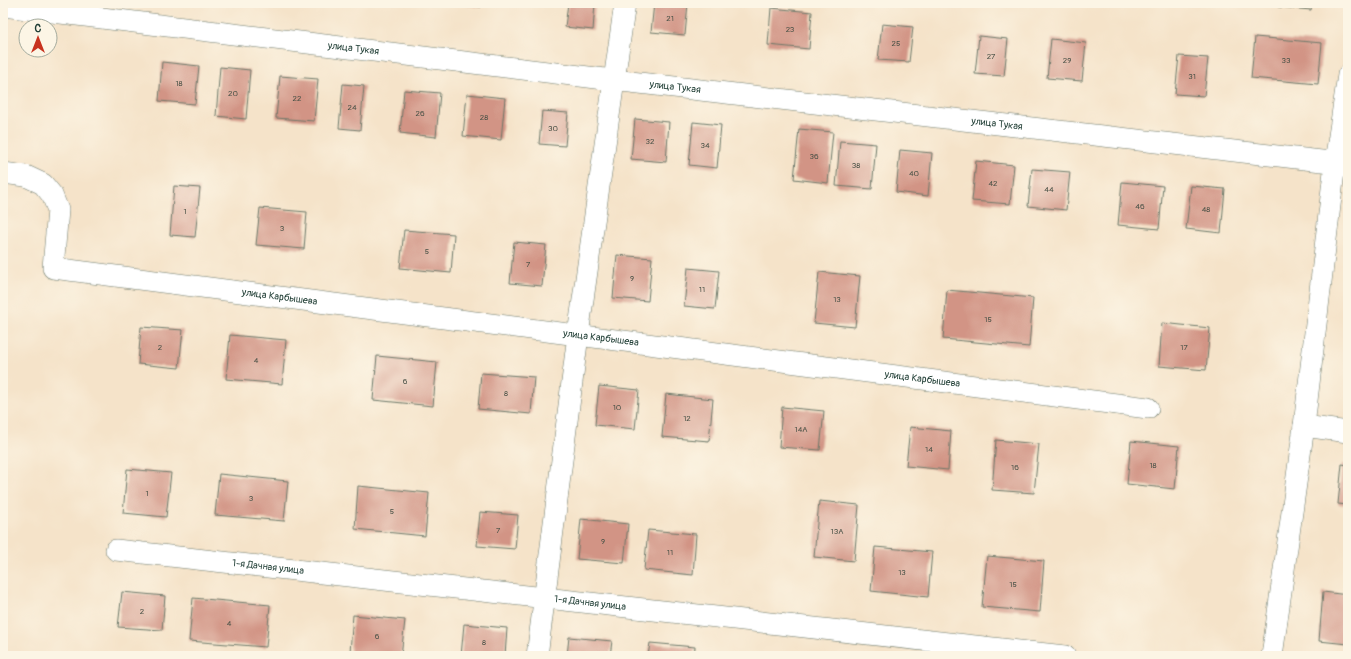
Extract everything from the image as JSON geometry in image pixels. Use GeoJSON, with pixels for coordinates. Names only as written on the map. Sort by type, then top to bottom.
{"type":"FeatureCollection","features":[{"type":"Feature","properties":{"kind":"street"},"geometry":{"type":"LineString","coordinates":[[538,656],[578,335],[625,3]]}},
{"type":"Feature","properties":{"kind":"street","name":"улица Тукая"},"geometry":{"type":"LineString","coordinates":[[3,6],[614,80],[1342,164]]}},
{"type":"Feature","properties":{"kind":"street"},"geometry":{"type":"LineString","coordinates":[[1272,656],[1342,164],[1348,75]]}},
{"type":"Feature","properties":{"kind":"street","name":"улица Карбышева"},"geometry":{"type":"LineString","coordinates":[[3,173],[26,176],[43,184],[52,195],[58,210],[53,268],[1148,408]]}},
{"type":"Feature","properties":{"kind":"street"},"geometry":{"type":"LineString","coordinates":[[1304,426],[1348,432]]}},
{"type":"Feature","properties":{"kind":"street","name":"1-я Дачная улица"},"geometry":{"type":"LineString","coordinates":[[116,550],[1065,656]]}},
{"type":"Feature","properties":{"kind":"building"},"geometry":{"type":"Polygon","coordinates":[[[454,3],[482,3],[481,7],[454,3]]]}},
{"type":"Feature","properties":{"kind":"building"},"geometry":{"type":"Polygon","coordinates":[[[568,3],[595,3],[593,30],[565,27],[568,3]]]}},
{"type":"Feature","properties":{"kind":"building"},"geometry":{"type":"Polygon","coordinates":[[[654,3],[688,3],[685,35],[651,32],[654,3]]]}},
{"type":"Feature","properties":{"kind":"building"},"geometry":{"type":"Polygon","coordinates":[[[1278,3],[1312,3],[1311,10],[1278,7],[1278,3]]]}},
{"type":"Feature","properties":{"kind":"building"},"geometry":{"type":"Polygon","coordinates":[[[771,8],[812,12],[809,49],[768,45],[771,8]]]}},
{"type":"Feature","properties":{"kind":"building"},"geometry":{"type":"Polygon","coordinates":[[[882,24],[913,27],[909,62],[878,60],[882,24]]]}},
{"type":"Feature","properties":{"kind":"building"},"geometry":{"type":"Polygon","coordinates":[[[979,36],[1008,39],[1004,76],[975,74],[979,36]]]}},
{"type":"Feature","properties":{"kind":"building"},"geometry":{"type":"Polygon","coordinates":[[[1255,37],[1322,43],[1318,84],[1251,78],[1255,37]]]}},
{"type":"Feature","properties":{"kind":"building"},"geometry":{"type":"Polygon","coordinates":[[[1051,39],[1086,43],[1082,81],[1047,78],[1051,39]]]}},
{"type":"Feature","properties":{"kind":"building"},"geometry":{"type":"Polygon","coordinates":[[[1179,56],[1208,58],[1204,96],[1175,94],[1179,56]]]}},
{"type":"Feature","properties":{"kind":"building"},"geometry":{"type":"Polygon","coordinates":[[[162,62],[199,66],[195,104],[159,101],[162,62]]]}},
{"type":"Feature","properties":{"kind":"building"},"geometry":{"type":"Polygon","coordinates":[[[220,67],[250,70],[246,119],[216,116],[220,67]]]}},
{"type":"Feature","properties":{"kind":"building"},"geometry":{"type":"Polygon","coordinates":[[[280,76],[318,79],[314,121],[276,118],[280,76]]]}},
{"type":"Feature","properties":{"kind":"building"},"geometry":{"type":"Polygon","coordinates":[[[343,84],[364,86],[360,130],[339,128],[343,84]]]}},
{"type":"Feature","properties":{"kind":"building"},"geometry":{"type":"Polygon","coordinates":[[[404,90],[440,93],[436,137],[400,133],[404,90]]]}},
{"type":"Feature","properties":{"kind":"building"},"geometry":{"type":"Polygon","coordinates":[[[467,94],[505,98],[501,140],[463,136],[467,94]]]}},
{"type":"Feature","properties":{"kind":"building"},"geometry":{"type":"Polygon","coordinates":[[[542,111],[568,113],[565,146],[539,144],[542,111]]]}},
{"type":"Feature","properties":{"kind":"building"},"geometry":{"type":"Polygon","coordinates":[[[635,119],[669,122],[666,162],[631,159],[635,119]]]}},
{"type":"Feature","properties":{"kind":"building"},"geometry":{"type":"Polygon","coordinates":[[[693,122],[721,125],[717,168],[689,165],[693,122]]]}},
{"type":"Feature","properties":{"kind":"building"},"geometry":{"type":"Polygon","coordinates":[[[799,129],[833,132],[828,183],[794,179],[799,129]]]}},
{"type":"Feature","properties":{"kind":"building"},"geometry":{"type":"Polygon","coordinates":[[[840,141],[876,144],[872,189],[836,186],[840,141]]]}},
{"type":"Feature","properties":{"kind":"building"},"geometry":{"type":"Polygon","coordinates":[[[900,150],[932,153],[928,196],[896,192],[900,150]]]}},
{"type":"Feature","properties":{"kind":"building"},"geometry":{"type":"Polygon","coordinates":[[[976,161],[1014,165],[1010,204],[972,201],[976,161]]]}},
{"type":"Feature","properties":{"kind":"building"},"geometry":{"type":"Polygon","coordinates":[[[1032,169],[1070,172],[1066,210],[1028,206],[1032,169]]]}},
{"type":"Feature","properties":{"kind":"building"},"geometry":{"type":"Polygon","coordinates":[[[1122,182],[1163,186],[1159,229],[1118,225],[1122,182]]]}},
{"type":"Feature","properties":{"kind":"building"},"geometry":{"type":"Polygon","coordinates":[[[174,186],[200,188],[195,237],[170,235],[174,186]]]}},
{"type":"Feature","properties":{"kind":"building"},"geometry":{"type":"Polygon","coordinates":[[[1191,186],[1225,189],[1221,233],[1186,229],[1191,186]]]}},
{"type":"Feature","properties":{"kind":"building"},"geometry":{"type":"Polygon","coordinates":[[[260,208],[307,212],[304,249],[256,245],[260,208]]]}},
{"type":"Feature","properties":{"kind":"building"},"geometry":{"type":"Polygon","coordinates":[[[404,230],[454,234],[451,273],[400,268],[404,230]]]}},
{"type":"Feature","properties":{"kind":"building"},"geometry":{"type":"Polygon","coordinates":[[[514,242],[546,245],[542,286],[510,283],[514,242]]]}},
{"type":"Feature","properties":{"kind":"building"},"geometry":{"type":"Polygon","coordinates":[[[617,255],[652,258],[648,301],[613,298],[617,255]]]}},
{"type":"Feature","properties":{"kind":"building"},"geometry":{"type":"Polygon","coordinates":[[[688,268],[719,271],[715,309],[684,306],[688,268]]]}},
{"type":"Feature","properties":{"kind":"building"},"geometry":{"type":"Polygon","coordinates":[[[819,272],[860,276],[855,327],[814,323],[819,272]]]}},
{"type":"Feature","properties":{"kind":"building"},"geometry":{"type":"Polygon","coordinates":[[[947,290],[1033,298],[1029,347],[943,339],[947,290]]]}},
{"type":"Feature","properties":{"kind":"building"},"geometry":{"type":"Polygon","coordinates":[[[1162,323],[1210,328],[1206,370],[1159,366],[1162,323]]]}},
{"type":"Feature","properties":{"kind":"building"},"geometry":{"type":"Polygon","coordinates":[[[141,327],[183,330],[179,368],[138,364],[141,327]]]}},
{"type":"Feature","properties":{"kind":"building"},"geometry":{"type":"Polygon","coordinates":[[[230,335],[286,340],[282,384],[226,379],[230,335]]]}},
{"type":"Feature","properties":{"kind":"building"},"geometry":{"type":"Polygon","coordinates":[[[377,356],[437,362],[433,406],[373,400],[377,356]]]}},
{"type":"Feature","properties":{"kind":"building"},"geometry":{"type":"Polygon","coordinates":[[[481,373],[534,377],[531,414],[478,409],[481,373]]]}},
{"type":"Feature","properties":{"kind":"building"},"geometry":{"type":"Polygon","coordinates":[[[599,386],[639,390],[635,429],[595,425],[599,386]]]}},
{"type":"Feature","properties":{"kind":"building"},"geometry":{"type":"Polygon","coordinates":[[[666,394],[713,399],[709,441],[662,437],[666,394]]]}},
{"type":"Feature","properties":{"kind":"building"},"geometry":{"type":"Polygon","coordinates":[[[782,407],[824,411],[820,450],[779,447],[782,407]]]}},
{"type":"Feature","properties":{"kind":"building"},"geometry":{"type":"Polygon","coordinates":[[[910,427],[951,431],[948,470],[906,466],[910,427]]]}},
{"type":"Feature","properties":{"kind":"building"},"geometry":{"type":"Polygon","coordinates":[[[996,440],[1039,444],[1034,493],[992,490],[996,440]]]}},
{"type":"Feature","properties":{"kind":"building"},"geometry":{"type":"Polygon","coordinates":[[[1131,441],[1179,446],[1175,489],[1127,484],[1131,441]]]}},
{"type":"Feature","properties":{"kind":"building"},"geometry":{"type":"Polygon","coordinates":[[[1342,464],[1348,465],[1348,505],[1338,504],[1342,464]]]}},
{"type":"Feature","properties":{"kind":"building"},"geometry":{"type":"Polygon","coordinates":[[[127,469],[171,473],[166,517],[123,513],[127,469]]]}},
{"type":"Feature","properties":{"kind":"building"},"geometry":{"type":"Polygon","coordinates":[[[219,474],[288,481],[284,521],[215,515],[219,474]]]}},
{"type":"Feature","properties":{"kind":"building"},"geometry":{"type":"Polygon","coordinates":[[[358,486],[429,493],[425,536],[355,529],[358,486]]]}},
{"type":"Feature","properties":{"kind":"building"},"geometry":{"type":"Polygon","coordinates":[[[819,501],[859,505],[854,561],[814,557],[819,501]]]}},
{"type":"Feature","properties":{"kind":"building"},"geometry":{"type":"Polygon","coordinates":[[[480,512],[518,515],[515,549],[477,546],[480,512]]]}},
{"type":"Feature","properties":{"kind":"building"},"geometry":{"type":"Polygon","coordinates":[[[581,519],[628,524],[624,563],[577,559],[581,519]]]}},
{"type":"Feature","properties":{"kind":"building"},"geometry":{"type":"Polygon","coordinates":[[[648,530],[696,534],[693,575],[644,570],[648,530]]]}},
{"type":"Feature","properties":{"kind":"building"},"geometry":{"type":"Polygon","coordinates":[[[875,547],[932,552],[928,597],[871,591],[875,547]]]}},
{"type":"Feature","properties":{"kind":"building"},"geometry":{"type":"Polygon","coordinates":[[[987,556],[1044,561],[1040,612],[982,607],[987,556]]]}},
{"type":"Feature","properties":{"kind":"building"},"geometry":{"type":"Polygon","coordinates":[[[122,592],[165,596],[162,630],[118,627],[122,592]]]}},
{"type":"Feature","properties":{"kind":"building"},"geometry":{"type":"Polygon","coordinates":[[[1323,592],[1348,595],[1348,644],[1319,641],[1323,592]]]}},
{"type":"Feature","properties":{"kind":"building"},"geometry":{"type":"Polygon","coordinates":[[[193,598],[270,605],[266,647],[189,641],[193,598]]]}},
{"type":"Feature","properties":{"kind":"building"},"geometry":{"type":"Polygon","coordinates":[[[353,615],[405,620],[401,656],[350,652],[353,615]]]}},
{"type":"Feature","properties":{"kind":"building"},"geometry":{"type":"Polygon","coordinates":[[[464,624],[507,628],[505,656],[461,656],[464,624]]]}},
{"type":"Feature","properties":{"kind":"building"},"geometry":{"type":"Polygon","coordinates":[[[569,637],[612,641],[610,656],[567,656],[569,637]]]}},
{"type":"Feature","properties":{"kind":"building"},"geometry":{"type":"Polygon","coordinates":[[[650,643],[695,647],[694,656],[648,656],[650,643]]]}}]}
